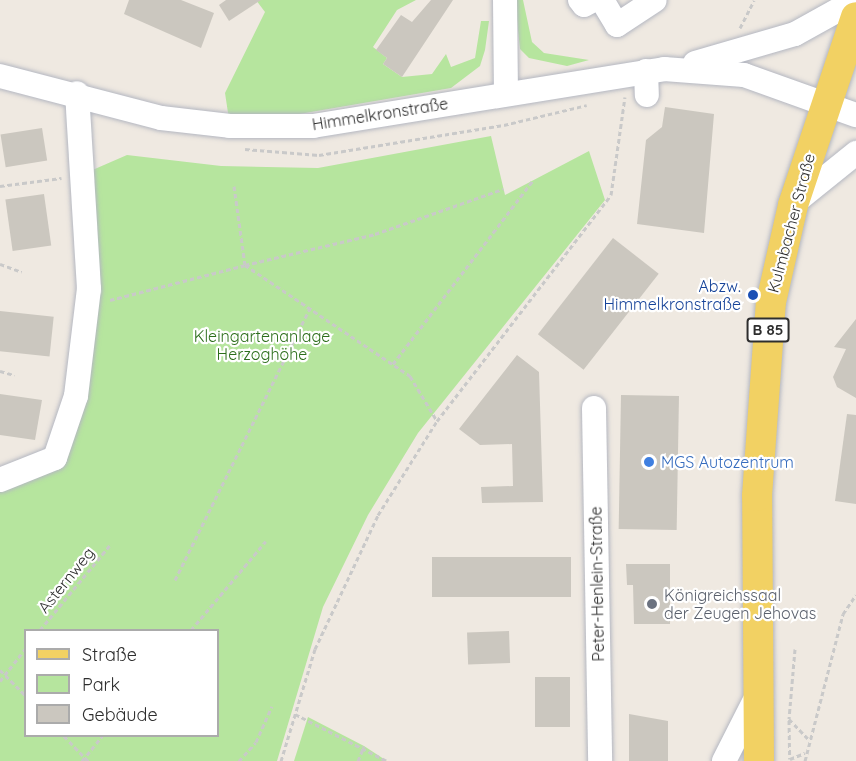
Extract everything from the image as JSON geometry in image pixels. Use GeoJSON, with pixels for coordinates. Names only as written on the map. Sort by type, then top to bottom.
{"type":"FeatureCollection","features":[{"type":"Feature","properties":{"kind":"main road","name":"Kulmbacher Straße"},"geometry":{"type":"LineString","coordinates":[[759,761],[760,402],[771,302],[793,205],[826,100],[856,17]]}},
{"type":"Feature","properties":{"kind":"street"},"geometry":{"type":"LineString","coordinates":[[506,0],[506,93]]}},
{"type":"Feature","properties":{"kind":"street"},"geometry":{"type":"LineString","coordinates":[[580,0],[584,5],[592,0]]}},
{"type":"Feature","properties":{"kind":"street"},"geometry":{"type":"LineString","coordinates":[[602,0],[617,26],[642,4]]}},
{"type":"Feature","properties":{"kind":"street"},"geometry":{"type":"LineString","coordinates":[[647,96],[644,72],[779,40],[856,0]]}},
{"type":"Feature","properties":{"kind":"street","name":"Himmelkronstraße"},"geometry":{"type":"LineString","coordinates":[[0,76],[77,93],[161,118],[314,126],[644,72],[744,75],[826,100],[856,115]]}},
{"type":"Feature","properties":{"kind":"street"},"geometry":{"type":"LineString","coordinates":[[0,480],[55,458],[76,396],[87,304],[77,93]]}},
{"type":"Feature","properties":{"kind":"street"},"geometry":{"type":"LineString","coordinates":[[793,205],[856,153]]}},
{"type":"Feature","properties":{"kind":"street","name":"Peter-Henlein-Straße"},"geometry":{"type":"LineString","coordinates":[[594,408],[600,761]]}},
{"type":"Feature","properties":{"kind":"street"},"geometry":{"type":"LineString","coordinates":[[724,761],[758,693]]}},
{"type":"Feature","properties":{"kind":"path"},"geometry":{"type":"LineString","coordinates":[[281,761],[295,714],[340,592],[378,515],[437,421],[611,195],[621,150],[644,72]]}},
{"type":"Feature","properties":{"kind":"path"},"geometry":{"type":"LineString","coordinates":[[0,186],[81,175]]}},
{"type":"Feature","properties":{"kind":"path"},"geometry":{"type":"LineString","coordinates":[[393,364],[533,180]]}},
{"type":"Feature","properties":{"kind":"path"},"geometry":{"type":"LineString","coordinates":[[234,186],[245,265]]}},
{"type":"Feature","properties":{"kind":"path"},"geometry":{"type":"LineString","coordinates":[[87,304],[161,291],[245,265],[386,231],[503,189]]}},
{"type":"Feature","properties":{"kind":"path"},"geometry":{"type":"LineString","coordinates":[[0,264],[22,272]]}},
{"type":"Feature","properties":{"kind":"path"},"geometry":{"type":"LineString","coordinates":[[245,265],[311,306],[410,376],[437,421]]}},
{"type":"Feature","properties":{"kind":"path"},"geometry":{"type":"LineString","coordinates":[[175,580],[311,306]]}},
{"type":"Feature","properties":{"kind":"path"},"geometry":{"type":"LineString","coordinates":[[0,371],[14,375]]}},
{"type":"Feature","properties":{"kind":"path"},"geometry":{"type":"LineString","coordinates":[[192,629],[266,541]]}},
{"type":"Feature","properties":{"kind":"path","name":"Asternweg"},"geometry":{"type":"LineString","coordinates":[[41,629],[111,544]]}},
{"type":"Feature","properties":{"kind":"path"},"geometry":{"type":"LineString","coordinates":[[804,761],[843,614],[856,595]]}},
{"type":"Feature","properties":{"kind":"path"},"geometry":{"type":"LineString","coordinates":[[795,649],[789,719],[790,759],[806,753]]}},
{"type":"Feature","properties":{"kind":"path"},"geometry":{"type":"LineString","coordinates":[[0,681],[24,650]]}},
{"type":"Feature","properties":{"kind":"path"},"geometry":{"type":"LineString","coordinates":[[0,670],[24,694]]}},
{"type":"Feature","properties":{"kind":"path"},"geometry":{"type":"LineString","coordinates":[[239,761],[256,742],[272,706]]}},
{"type":"Feature","properties":{"kind":"path"},"geometry":{"type":"LineString","coordinates":[[295,714],[364,746],[387,761]]}},
{"type":"Feature","properties":{"kind":"path"},"geometry":{"type":"LineString","coordinates":[[789,719],[809,740]]}},
{"type":"Feature","properties":{"kind":"path"},"geometry":{"type":"LineString","coordinates":[[66,737],[83,759],[88,761]]}},
{"type":"Feature","properties":{"kind":"path"},"geometry":{"type":"LineString","coordinates":[[83,759],[100,737]]}},
{"type":"Feature","properties":{"kind":"path"},"geometry":{"type":"LineString","coordinates":[[358,761],[364,746]]}},
{"type":"Feature","properties":{"kind":"green space"},"geometry":{"type":"Polygon","coordinates":[[[256,0],[416,0],[397,10],[373,47],[387,58],[383,64],[402,77],[432,74],[446,54],[451,67],[475,58],[481,21],[489,21],[485,50],[480,66],[451,88],[230,126],[225,93],[265,12],[256,0]]]}},
{"type":"Feature","properties":{"kind":"green space"},"geometry":{"type":"Polygon","coordinates":[[[515,0],[523,0],[532,42],[544,53],[589,60],[567,66],[529,58],[520,49],[515,0]]]}},
{"type":"Feature","properties":{"kind":"green space","name":"Kleingartenanlage Herzoghöhe"},"geometry":{"type":"Polygon","coordinates":[[[491,136],[505,195],[589,151],[605,200],[418,433],[368,515],[323,607],[277,761],[0,761],[0,480],[55,458],[76,396],[81,175],[127,155],[221,166],[318,168],[491,136]]]}},
{"type":"Feature","properties":{"kind":"green space"},"geometry":{"type":"Polygon","coordinates":[[[308,717],[364,746],[387,761],[294,761],[308,717]]]}},
{"type":"Feature","properties":{"kind":"building"},"geometry":{"type":"Polygon","coordinates":[[[129,0],[181,0],[214,13],[201,48],[124,14],[129,0]]]}},
{"type":"Feature","properties":{"kind":"building"},"geometry":{"type":"Polygon","coordinates":[[[226,0],[261,0],[229,21],[219,5],[226,0]]]}},
{"type":"Feature","properties":{"kind":"building"},"geometry":{"type":"Polygon","coordinates":[[[431,0],[453,0],[402,77],[383,64],[387,58],[376,50],[401,15],[412,22],[431,0]]]}},
{"type":"Feature","properties":{"kind":"building"},"geometry":{"type":"Polygon","coordinates":[[[665,107],[714,114],[704,233],[637,224],[646,140],[662,127],[665,107]]]}},
{"type":"Feature","properties":{"kind":"building"},"geometry":{"type":"Polygon","coordinates":[[[42,128],[47,161],[6,167],[1,135],[42,128]]]}},
{"type":"Feature","properties":{"kind":"building"},"geometry":{"type":"Polygon","coordinates":[[[44,194],[51,245],[13,251],[5,199],[44,194]]]}},
{"type":"Feature","properties":{"kind":"building"},"geometry":{"type":"Polygon","coordinates":[[[613,238],[659,274],[584,370],[538,334],[613,238]]]}},
{"type":"Feature","properties":{"kind":"building"},"geometry":{"type":"Polygon","coordinates":[[[0,311],[54,317],[50,356],[0,351],[0,311]]]}},
{"type":"Feature","properties":{"kind":"building"},"geometry":{"type":"Polygon","coordinates":[[[856,319],[856,398],[837,387],[833,377],[846,349],[834,347],[856,319]]]}},
{"type":"Feature","properties":{"kind":"building"},"geometry":{"type":"Polygon","coordinates":[[[517,355],[539,372],[543,502],[482,503],[481,487],[513,486],[512,444],[480,445],[459,429],[517,355]]]}},
{"type":"Feature","properties":{"kind":"building"},"geometry":{"type":"Polygon","coordinates":[[[0,394],[42,400],[35,440],[0,435],[0,394]]]}},
{"type":"Feature","properties":{"kind":"building","name":"MGS Autozentrum"},"geometry":{"type":"Polygon","coordinates":[[[621,395],[679,396],[677,530],[619,529],[621,395]]]}},
{"type":"Feature","properties":{"kind":"building"},"geometry":{"type":"Polygon","coordinates":[[[847,414],[856,415],[856,504],[835,501],[847,414]]]}},
{"type":"Feature","properties":{"kind":"building"},"geometry":{"type":"Polygon","coordinates":[[[432,557],[571,557],[571,597],[432,597],[432,557]]]}},
{"type":"Feature","properties":{"kind":"building","name":"Königreichssaal der Zeugen Jehovas"},"geometry":{"type":"Polygon","coordinates":[[[626,564],[670,564],[670,624],[634,624],[633,585],[627,585],[626,564]]]}},
{"type":"Feature","properties":{"kind":"building"},"geometry":{"type":"Polygon","coordinates":[[[509,631],[510,663],[468,664],[467,632],[509,631]]]}},
{"type":"Feature","properties":{"kind":"building"},"geometry":{"type":"Polygon","coordinates":[[[535,677],[570,677],[570,727],[535,727],[535,677]]]}},
{"type":"Feature","properties":{"kind":"building"},"geometry":{"type":"Polygon","coordinates":[[[629,714],[668,721],[668,761],[629,761],[629,714]]]}},
{"type":"Feature","properties":{"kind":"place","name":"Abzw. Himmelkronstraße"},"geometry":{"type":"Point","coordinates":[753,295]}},
{"type":"Feature","properties":{"kind":"place","name":"MGS Autozentrum"},"geometry":{"type":"Point","coordinates":[649,462]}},
{"type":"Feature","properties":{"kind":"place","name":"Königreichssaal der Zeugen Jehovas"},"geometry":{"type":"Point","coordinates":[652,604]}}]}
